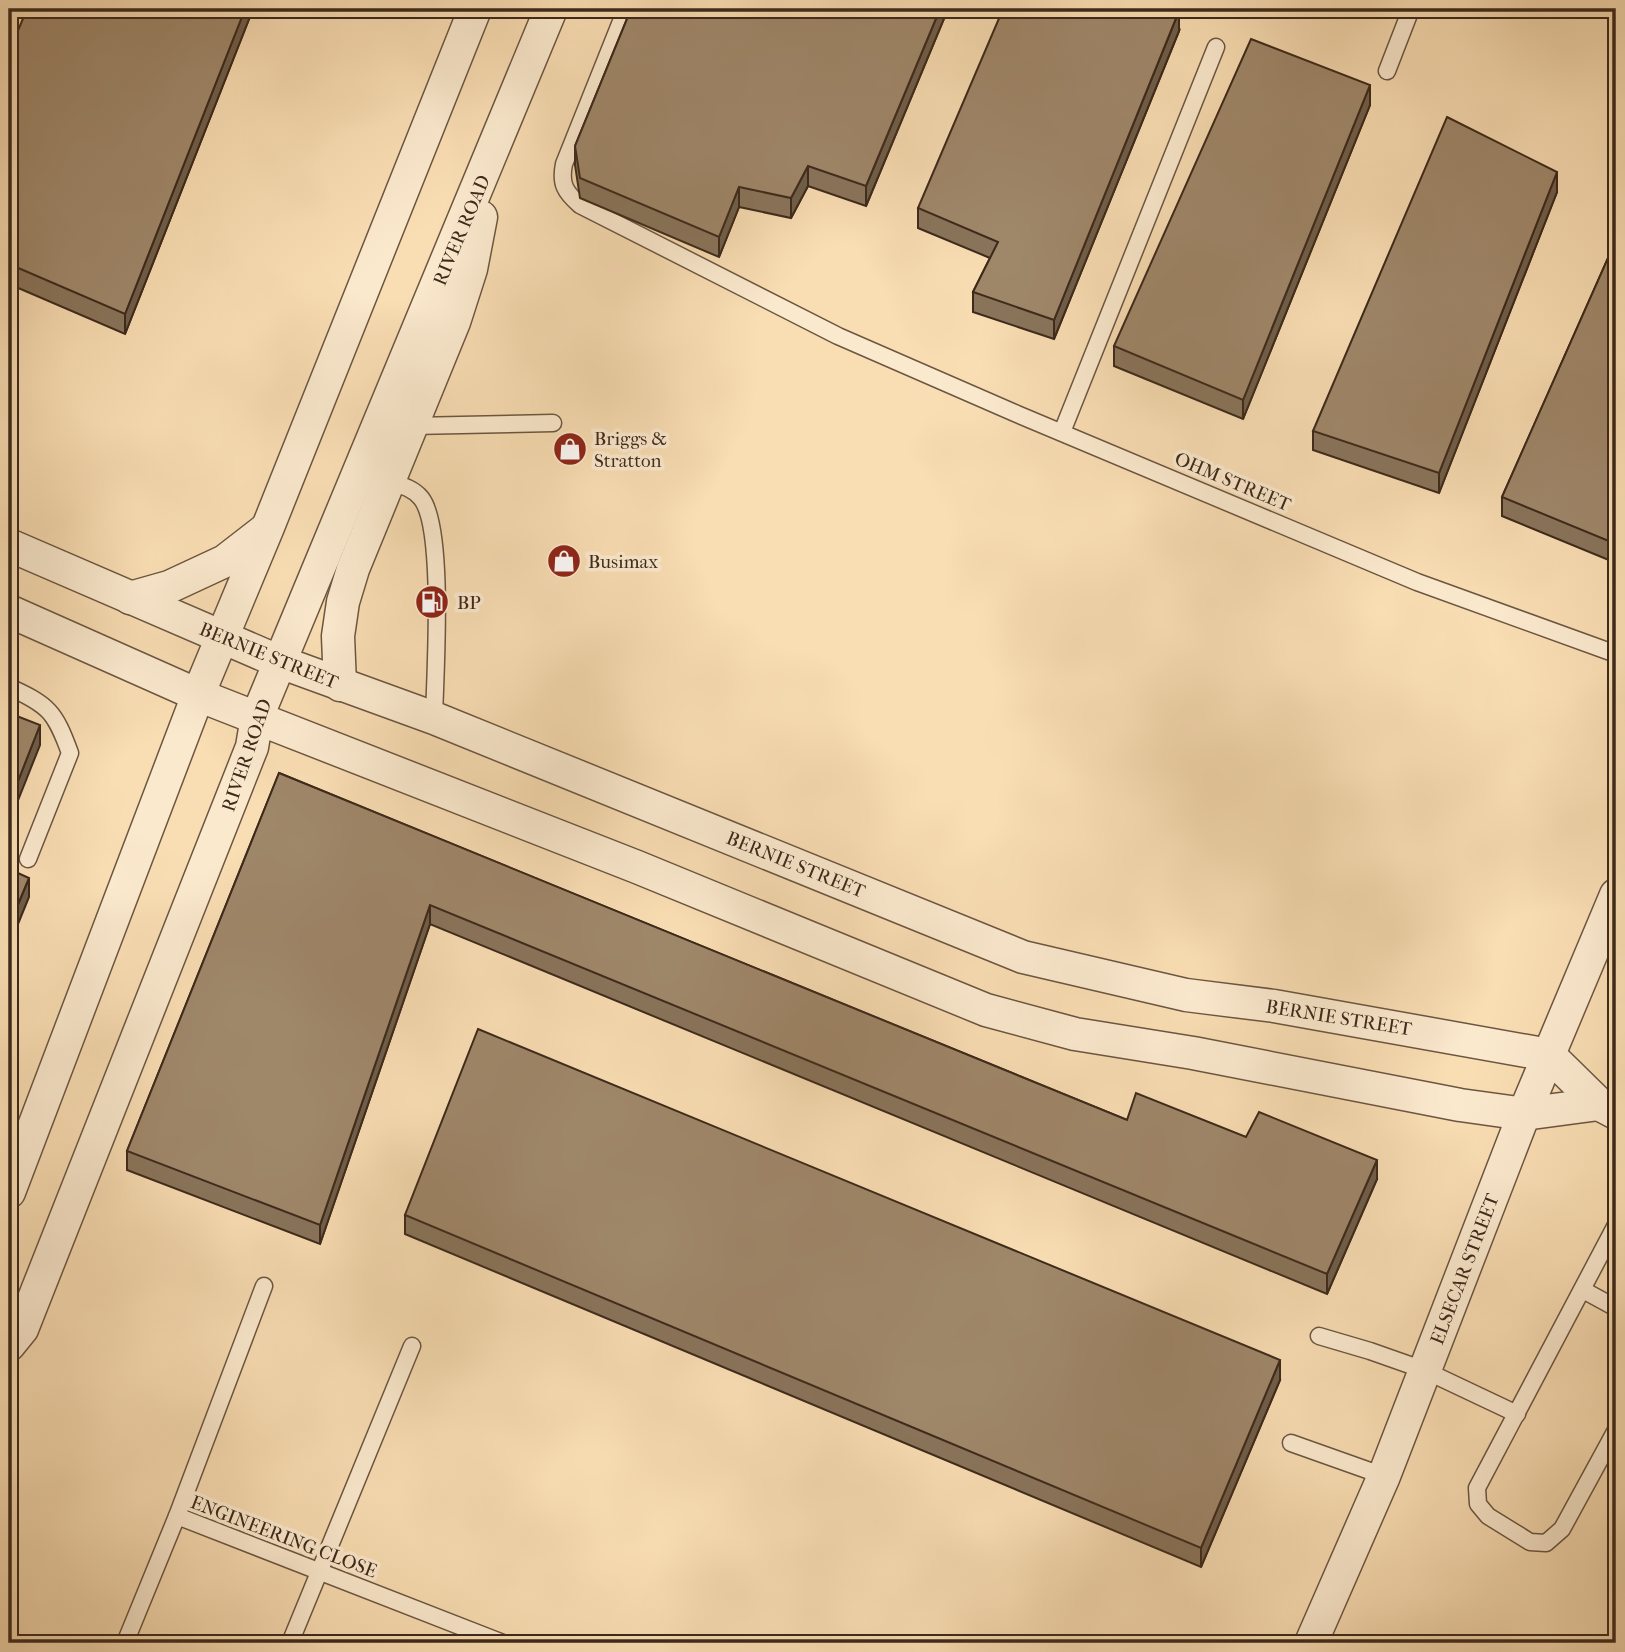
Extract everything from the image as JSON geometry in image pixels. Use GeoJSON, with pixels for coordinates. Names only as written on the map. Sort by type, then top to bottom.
{"type":"FeatureCollection","features":[{"type":"Feature","properties":{"kind":"street"},"geometry":{"type":"LineString","coordinates":[[9,1192],[198,695],[475,9]]}},
{"type":"Feature","properties":{"kind":"street","name":"RIVER ROAD"},"geometry":{"type":"LineString","coordinates":[[9,1345],[22,1329],[33,1304],[252,747],[257,717],[551,9]]}},
{"type":"Feature","properties":{"kind":"street"},"geometry":{"type":"LineString","coordinates":[[340,685],[338,636],[343,602],[353,569],[454,322],[471,269],[480,224],[486,170]]}},
{"type":"Feature","properties":{"kind":"street"},"geometry":{"type":"LineString","coordinates":[[130,598],[169,587],[225,561],[268,527]]}},
{"type":"Feature","properties":{"kind":"street","name":"BERNIE STREET"},"geometry":{"type":"LineString","coordinates":[[9,545],[280,662],[434,718],[1038,962],[1186,995],[1274,1006],[1549,1055]]}},
{"type":"Feature","properties":{"kind":"street"},"geometry":{"type":"LineString","coordinates":[[9,611],[198,695],[637,867],[986,1010],[1075,1034],[1193,1053],[1460,1105],[1524,1114],[1607,1108]]}},
{"type":"Feature","properties":{"kind":"street","name":"ELSECAR STREET"},"geometry":{"type":"LineString","coordinates":[[1311,1643],[1384,1476],[1524,1114],[1614,908]]}},
{"type":"Feature","properties":{"kind":"street"},"geometry":{"type":"LineString","coordinates":[[1549,1055],[1607,1108]]}},
{"type":"Feature","properties":{"kind":"lane","name":"OHM STREET"},"geometry":{"type":"LineString","coordinates":[[626,9],[564,164],[561,180],[567,193],[580,205],[838,336],[1417,582],[1616,654]]}},
{"type":"Feature","properties":{"kind":"lane"},"geometry":{"type":"LineString","coordinates":[[1387,71],[1412,9]]}},
{"type":"Feature","properties":{"kind":"lane"},"geometry":{"type":"LineString","coordinates":[[1062,432],[1216,47]]}},
{"type":"Feature","properties":{"kind":"lane"},"geometry":{"type":"LineString","coordinates":[[412,426],[552,423]]}},
{"type":"Feature","properties":{"kind":"lane"},"geometry":{"type":"LineString","coordinates":[[388,481],[407,487],[422,499],[430,517],[436,548],[434,718]]}},
{"type":"Feature","properties":{"kind":"lane"},"geometry":{"type":"LineString","coordinates":[[9,687],[37,699],[52,713],[70,753],[28,859]]}},
{"type":"Feature","properties":{"kind":"lane"},"geometry":{"type":"LineString","coordinates":[[1616,1225],[1477,1488],[1478,1504],[1488,1516],[1530,1542],[1546,1543],[1562,1529],[1616,1430]]}},
{"type":"Feature","properties":{"kind":"lane"},"geometry":{"type":"LineString","coordinates":[[177,1516],[264,1286]]}},
{"type":"Feature","properties":{"kind":"lane"},"geometry":{"type":"LineString","coordinates":[[1583,1290],[1616,1308]]}},
{"type":"Feature","properties":{"kind":"lane"},"geometry":{"type":"LineString","coordinates":[[1319,1336],[1424,1370],[1517,1414]]}},
{"type":"Feature","properties":{"kind":"lane"},"geometry":{"type":"LineString","coordinates":[[290,1643],[412,1346]]}},
{"type":"Feature","properties":{"kind":"lane"},"geometry":{"type":"LineString","coordinates":[[1291,1443],[1384,1476]]}},
{"type":"Feature","properties":{"kind":"lane","name":"ENGINEERING CLOSE"},"geometry":{"type":"LineString","coordinates":[[125,1643],[177,1516],[503,1643]]}},
{"type":"Feature","properties":{"kind":"building"},"geometry":{"type":"Polygon","coordinates":[[[27,9],[245,9],[125,314],[9,264],[9,52],[27,9]]]}},
{"type":"Feature","properties":{"kind":"building"},"geometry":{"type":"Polygon","coordinates":[[[631,9],[940,9],[866,186],[808,166],[791,198],[739,187],[719,237],[580,178],[575,146],[631,9]]]}},
{"type":"Feature","properties":{"kind":"building"},"geometry":{"type":"Polygon","coordinates":[[[1003,9],[1179,11],[1054,320],[973,292],[998,242],[918,208],[1003,9]]]}},
{"type":"Feature","properties":{"kind":"building"},"geometry":{"type":"Polygon","coordinates":[[[1251,39],[1370,85],[1243,400],[1114,346],[1251,39]]]}},
{"type":"Feature","properties":{"kind":"building"},"geometry":{"type":"Polygon","coordinates":[[[1447,117],[1557,172],[1439,473],[1313,431],[1447,117]]]}},
{"type":"Feature","properties":{"kind":"building"},"geometry":{"type":"Polygon","coordinates":[[[1616,240],[1616,544],[1502,497],[1616,240]]]}},
{"type":"Feature","properties":{"kind":"building"},"geometry":{"type":"Polygon","coordinates":[[[9,713],[40,725],[9,804],[9,713]]]}},
{"type":"Feature","properties":{"kind":"building"},"geometry":{"type":"Polygon","coordinates":[[[279,773],[1127,1120],[1136,1093],[1246,1137],[1259,1112],[1377,1160],[1327,1274],[430,905],[320,1225],[127,1151],[279,773]]]}},
{"type":"Feature","properties":{"kind":"building"},"geometry":{"type":"Polygon","coordinates":[[[9,869],[29,878],[9,926],[9,869]]]}},
{"type":"Feature","properties":{"kind":"building"},"geometry":{"type":"Polygon","coordinates":[[[478,1029],[1280,1360],[1201,1548],[405,1215],[478,1029]]]}},
{"type":"Feature","properties":{"kind":"place","name":"Briggs & Stratton"},"geometry":{"type":"Point","coordinates":[570,449]}},
{"type":"Feature","properties":{"kind":"place","name":"Busimax"},"geometry":{"type":"Point","coordinates":[564,561]}},
{"type":"Feature","properties":{"kind":"place","name":"BP"},"geometry":{"type":"Point","coordinates":[432,602]}}]}
